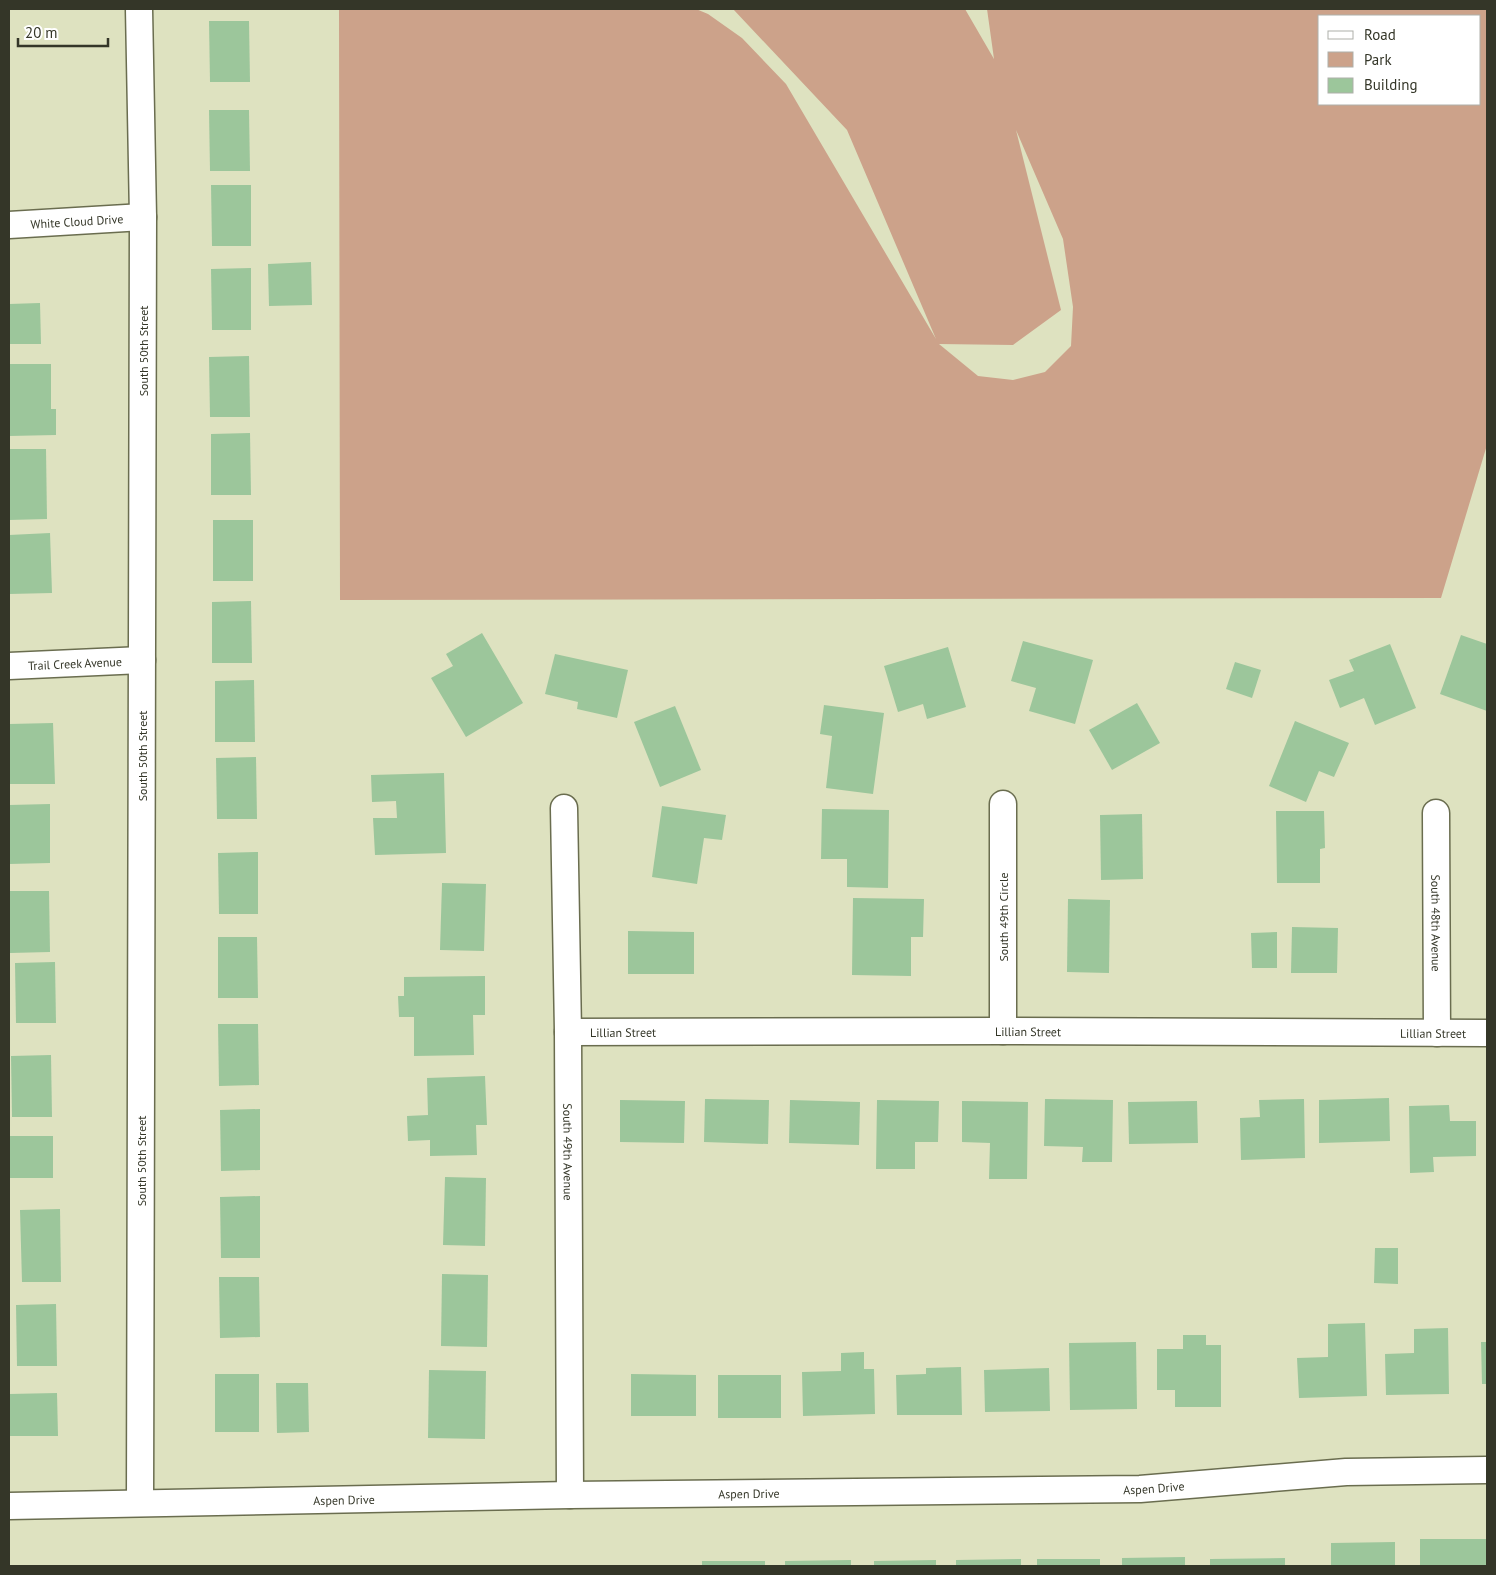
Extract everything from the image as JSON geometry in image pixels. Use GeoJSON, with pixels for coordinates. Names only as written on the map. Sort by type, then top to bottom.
{"type":"FeatureCollection","features":[{"type":"Feature","properties":{"kind":"street","name":"South 50th Street"},"geometry":{"type":"LineString","coordinates":[[139,9],[143,217],[140,1503]]}},
{"type":"Feature","properties":{"kind":"street","name":"White Cloud Drive"},"geometry":{"type":"LineString","coordinates":[[9,225],[143,217]]}},
{"type":"Feature","properties":{"kind":"street","name":"Trail Creek Avenue"},"geometry":{"type":"LineString","coordinates":[[9,666],[142,660]]}},
{"type":"Feature","properties":{"kind":"street","name":"South 49th Circle"},"geometry":{"type":"LineString","coordinates":[[1003,804],[1003,1031]]}},
{"type":"Feature","properties":{"kind":"street","name":"South 49th Avenue"},"geometry":{"type":"LineString","coordinates":[[564,808],[568,1032],[570,1495]]}},
{"type":"Feature","properties":{"kind":"street","name":"South 48th Avenue"},"geometry":{"type":"LineString","coordinates":[[1436,813],[1437,1033]]}},
{"type":"Feature","properties":{"kind":"street","name":"Lillian Street"},"geometry":{"type":"LineString","coordinates":[[568,1032],[1487,1033]]}},
{"type":"Feature","properties":{"kind":"street","name":"Aspen Drive"},"geometry":{"type":"LineString","coordinates":[[9,1506],[570,1495],[1140,1489],[1346,1472],[1487,1470]]}},
{"type":"Feature","properties":{"kind":"green space"},"geometry":{"type":"Polygon","coordinates":[[[339,9],[696,9],[708,14],[742,38],[786,84],[936,339],[847,130],[733,9],[965,9],[994,59],[987,9],[1487,9],[1487,445],[1441,598],[340,600],[339,9]],[[1016,130],[1061,310],[1013,345],[939,344],[978,376],[1013,380],[1045,372],[1071,346],[1073,307],[1063,239],[1016,130]]]}},
{"type":"Feature","properties":{"kind":"building"},"geometry":{"type":"Polygon","coordinates":[[[209,21],[249,21],[250,82],[210,82],[209,21]]]}},
{"type":"Feature","properties":{"kind":"building"},"geometry":{"type":"Polygon","coordinates":[[[209,110],[249,110],[250,171],[210,171],[209,110]]]}},
{"type":"Feature","properties":{"kind":"building"},"geometry":{"type":"Polygon","coordinates":[[[211,185],[251,185],[251,246],[212,246],[211,185]]]}},
{"type":"Feature","properties":{"kind":"building"},"geometry":{"type":"Polygon","coordinates":[[[311,262],[312,305],[269,306],[268,264],[311,262]]]}},
{"type":"Feature","properties":{"kind":"building"},"geometry":{"type":"Polygon","coordinates":[[[251,268],[251,330],[212,330],[211,269],[251,268]]]}},
{"type":"Feature","properties":{"kind":"building"},"geometry":{"type":"Polygon","coordinates":[[[40,303],[41,344],[9,344],[9,304],[40,303]]]}},
{"type":"Feature","properties":{"kind":"building"},"geometry":{"type":"Polygon","coordinates":[[[249,356],[250,417],[210,417],[209,357],[249,356]]]}},
{"type":"Feature","properties":{"kind":"building"},"geometry":{"type":"Polygon","coordinates":[[[9,364],[51,364],[51,409],[56,409],[56,435],[9,436],[9,364]]]}},
{"type":"Feature","properties":{"kind":"building"},"geometry":{"type":"Polygon","coordinates":[[[250,433],[251,495],[211,495],[211,434],[250,433]]]}},
{"type":"Feature","properties":{"kind":"building"},"geometry":{"type":"Polygon","coordinates":[[[9,449],[46,449],[47,519],[9,520],[9,449]]]}},
{"type":"Feature","properties":{"kind":"building"},"geometry":{"type":"Polygon","coordinates":[[[213,520],[253,520],[253,581],[213,581],[213,520]]]}},
{"type":"Feature","properties":{"kind":"building"},"geometry":{"type":"Polygon","coordinates":[[[50,533],[52,593],[9,594],[9,535],[50,533]]]}},
{"type":"Feature","properties":{"kind":"building"},"geometry":{"type":"Polygon","coordinates":[[[251,601],[252,663],[212,663],[212,602],[251,601]]]}},
{"type":"Feature","properties":{"kind":"building"},"geometry":{"type":"Polygon","coordinates":[[[482,633],[523,703],[466,737],[431,678],[453,666],[446,654],[482,633]]]}},
{"type":"Feature","properties":{"kind":"building"},"geometry":{"type":"Polygon","coordinates":[[[1461,635],[1487,644],[1487,711],[1440,694],[1461,635]]]}},
{"type":"Feature","properties":{"kind":"building"},"geometry":{"type":"Polygon","coordinates":[[[1023,641],[1093,660],[1075,724],[1029,711],[1036,688],[1011,681],[1023,641]]]}},
{"type":"Feature","properties":{"kind":"building"},"geometry":{"type":"Polygon","coordinates":[[[1390,644],[1416,708],[1375,725],[1364,698],[1340,708],[1329,680],[1354,671],[1349,660],[1390,644]]]}},
{"type":"Feature","properties":{"kind":"building"},"geometry":{"type":"Polygon","coordinates":[[[948,647],[966,707],[927,719],[923,704],[898,712],[884,666],[948,647]]]}},
{"type":"Feature","properties":{"kind":"building"},"geometry":{"type":"Polygon","coordinates":[[[555,654],[628,670],[617,718],[577,709],[578,702],[545,694],[555,654]]]}},
{"type":"Feature","properties":{"kind":"building"},"geometry":{"type":"Polygon","coordinates":[[[1235,662],[1261,670],[1252,698],[1226,689],[1235,662]]]}},
{"type":"Feature","properties":{"kind":"building"},"geometry":{"type":"Polygon","coordinates":[[[254,680],[255,742],[215,742],[215,681],[254,680]]]}},
{"type":"Feature","properties":{"kind":"building"},"geometry":{"type":"Polygon","coordinates":[[[1137,703],[1160,743],[1112,770],[1089,730],[1137,703]]]}},
{"type":"Feature","properties":{"kind":"building"},"geometry":{"type":"Polygon","coordinates":[[[824,705],[884,713],[873,794],[826,788],[832,736],[820,734],[824,705]]]}},
{"type":"Feature","properties":{"kind":"building"},"geometry":{"type":"Polygon","coordinates":[[[675,706],[701,770],[660,787],[634,722],[675,706]]]}},
{"type":"Feature","properties":{"kind":"building"},"geometry":{"type":"Polygon","coordinates":[[[1295,721],[1349,743],[1334,777],[1319,771],[1306,802],[1269,786],[1295,721]]]}},
{"type":"Feature","properties":{"kind":"building"},"geometry":{"type":"Polygon","coordinates":[[[53,723],[55,784],[10,784],[9,724],[53,723]]]}},
{"type":"Feature","properties":{"kind":"building"},"geometry":{"type":"Polygon","coordinates":[[[256,757],[257,819],[217,819],[216,758],[256,757]]]}},
{"type":"Feature","properties":{"kind":"building"},"geometry":{"type":"Polygon","coordinates":[[[444,773],[446,853],[375,855],[373,818],[397,818],[396,801],[372,802],[371,775],[444,773]]]}},
{"type":"Feature","properties":{"kind":"building"},"geometry":{"type":"Polygon","coordinates":[[[50,804],[50,863],[9,864],[9,805],[50,804]]]}},
{"type":"Feature","properties":{"kind":"building"},"geometry":{"type":"Polygon","coordinates":[[[662,806],[726,815],[722,840],[704,838],[697,884],[652,877],[662,806]]]}},
{"type":"Feature","properties":{"kind":"building"},"geometry":{"type":"Polygon","coordinates":[[[822,809],[889,810],[888,888],[847,887],[847,859],[821,859],[822,809]]]}},
{"type":"Feature","properties":{"kind":"building"},"geometry":{"type":"Polygon","coordinates":[[[1276,811],[1324,811],[1325,848],[1320,849],[1320,883],[1277,883],[1276,811]]]}},
{"type":"Feature","properties":{"kind":"building"},"geometry":{"type":"Polygon","coordinates":[[[1142,814],[1143,879],[1101,880],[1100,815],[1142,814]]]}},
{"type":"Feature","properties":{"kind":"building"},"geometry":{"type":"Polygon","coordinates":[[[258,852],[258,914],[219,914],[218,853],[258,852]]]}},
{"type":"Feature","properties":{"kind":"building"},"geometry":{"type":"Polygon","coordinates":[[[442,883],[486,884],[484,951],[440,950],[442,883]]]}},
{"type":"Feature","properties":{"kind":"building"},"geometry":{"type":"Polygon","coordinates":[[[9,891],[49,891],[50,952],[10,953],[9,891]]]}},
{"type":"Feature","properties":{"kind":"building"},"geometry":{"type":"Polygon","coordinates":[[[853,898],[924,899],[923,937],[911,937],[911,976],[852,975],[853,898]]]}},
{"type":"Feature","properties":{"kind":"building"},"geometry":{"type":"Polygon","coordinates":[[[1068,899],[1110,900],[1109,973],[1067,972],[1068,899]]]}},
{"type":"Feature","properties":{"kind":"building"},"geometry":{"type":"Polygon","coordinates":[[[1292,927],[1338,928],[1337,973],[1291,973],[1292,927]]]}},
{"type":"Feature","properties":{"kind":"building"},"geometry":{"type":"Polygon","coordinates":[[[628,931],[694,932],[694,974],[628,974],[628,931]]]}},
{"type":"Feature","properties":{"kind":"building"},"geometry":{"type":"Polygon","coordinates":[[[1277,932],[1277,968],[1252,968],[1251,933],[1277,932]]]}},
{"type":"Feature","properties":{"kind":"building"},"geometry":{"type":"Polygon","coordinates":[[[218,937],[257,937],[258,998],[218,998],[218,937]]]}},
{"type":"Feature","properties":{"kind":"building"},"geometry":{"type":"Polygon","coordinates":[[[55,962],[56,1023],[16,1023],[15,963],[55,962]]]}},
{"type":"Feature","properties":{"kind":"building"},"geometry":{"type":"Polygon","coordinates":[[[485,976],[485,1015],[473,1015],[474,1055],[414,1056],[414,1017],[399,1017],[398,996],[404,996],[404,977],[485,976]]]}},
{"type":"Feature","properties":{"kind":"building"},"geometry":{"type":"Polygon","coordinates":[[[218,1024],[258,1024],[259,1085],[219,1086],[218,1024]]]}},
{"type":"Feature","properties":{"kind":"building"},"geometry":{"type":"Polygon","coordinates":[[[51,1055],[52,1117],[12,1117],[11,1056],[51,1055]]]}},
{"type":"Feature","properties":{"kind":"building"},"geometry":{"type":"Polygon","coordinates":[[[485,1076],[487,1125],[476,1125],[477,1155],[430,1156],[430,1140],[408,1141],[407,1116],[428,1115],[427,1078],[485,1076]]]}},
{"type":"Feature","properties":{"kind":"building"},"geometry":{"type":"Polygon","coordinates":[[[1389,1098],[1390,1141],[1319,1143],[1319,1100],[1389,1098]]]}},
{"type":"Feature","properties":{"kind":"building"},"geometry":{"type":"Polygon","coordinates":[[[705,1099],[769,1100],[768,1144],[704,1142],[705,1099]]]}},
{"type":"Feature","properties":{"kind":"building"},"geometry":{"type":"Polygon","coordinates":[[[1045,1099],[1113,1100],[1112,1162],[1082,1162],[1083,1147],[1044,1146],[1045,1099]]]}},
{"type":"Feature","properties":{"kind":"building"},"geometry":{"type":"Polygon","coordinates":[[[1304,1099],[1305,1158],[1241,1160],[1240,1118],[1260,1117],[1259,1100],[1304,1099]]]}},
{"type":"Feature","properties":{"kind":"building"},"geometry":{"type":"Polygon","coordinates":[[[620,1100],[685,1101],[684,1143],[620,1142],[620,1100]]]}},
{"type":"Feature","properties":{"kind":"building"},"geometry":{"type":"Polygon","coordinates":[[[790,1100],[860,1102],[859,1145],[789,1143],[790,1100]]]}},
{"type":"Feature","properties":{"kind":"building"},"geometry":{"type":"Polygon","coordinates":[[[877,1100],[939,1101],[938,1142],[915,1142],[915,1169],[876,1169],[877,1100]]]}},
{"type":"Feature","properties":{"kind":"building"},"geometry":{"type":"Polygon","coordinates":[[[962,1101],[1028,1102],[1027,1179],[989,1179],[990,1143],[962,1142],[962,1101]]]}},
{"type":"Feature","properties":{"kind":"building"},"geometry":{"type":"Polygon","coordinates":[[[1197,1101],[1198,1143],[1129,1144],[1128,1102],[1197,1101]]]}},
{"type":"Feature","properties":{"kind":"building"},"geometry":{"type":"Polygon","coordinates":[[[1449,1105],[1450,1121],[1476,1121],[1476,1156],[1433,1157],[1434,1172],[1410,1173],[1409,1106],[1449,1105]]]}},
{"type":"Feature","properties":{"kind":"building"},"geometry":{"type":"Polygon","coordinates":[[[260,1109],[260,1170],[221,1171],[220,1110],[260,1109]]]}},
{"type":"Feature","properties":{"kind":"building"},"geometry":{"type":"Polygon","coordinates":[[[9,1136],[53,1136],[53,1178],[9,1178],[9,1136]]]}},
{"type":"Feature","properties":{"kind":"building"},"geometry":{"type":"Polygon","coordinates":[[[445,1177],[486,1178],[485,1246],[443,1245],[445,1177]]]}},
{"type":"Feature","properties":{"kind":"building"},"geometry":{"type":"Polygon","coordinates":[[[260,1196],[260,1258],[221,1258],[220,1197],[260,1196]]]}},
{"type":"Feature","properties":{"kind":"building"},"geometry":{"type":"Polygon","coordinates":[[[60,1209],[61,1282],[22,1282],[20,1210],[60,1209]]]}},
{"type":"Feature","properties":{"kind":"building"},"geometry":{"type":"Polygon","coordinates":[[[1375,1248],[1398,1248],[1398,1284],[1374,1283],[1375,1248]]]}},
{"type":"Feature","properties":{"kind":"building"},"geometry":{"type":"Polygon","coordinates":[[[442,1274],[488,1275],[487,1347],[441,1346],[442,1274]]]}},
{"type":"Feature","properties":{"kind":"building"},"geometry":{"type":"Polygon","coordinates":[[[219,1277],[259,1277],[260,1337],[220,1338],[219,1277]]]}},
{"type":"Feature","properties":{"kind":"building"},"geometry":{"type":"Polygon","coordinates":[[[56,1304],[57,1366],[17,1366],[16,1305],[56,1304]]]}},
{"type":"Feature","properties":{"kind":"building"},"geometry":{"type":"Polygon","coordinates":[[[1365,1323],[1367,1396],[1299,1398],[1297,1358],[1328,1357],[1328,1324],[1365,1323]]]}},
{"type":"Feature","properties":{"kind":"building"},"geometry":{"type":"Polygon","coordinates":[[[1448,1328],[1449,1394],[1386,1395],[1385,1354],[1414,1353],[1414,1329],[1448,1328]]]}},
{"type":"Feature","properties":{"kind":"building"},"geometry":{"type":"Polygon","coordinates":[[[1183,1335],[1206,1335],[1206,1345],[1221,1345],[1221,1407],[1175,1407],[1175,1390],[1157,1390],[1157,1349],[1183,1349],[1183,1335]]]}},
{"type":"Feature","properties":{"kind":"building"},"geometry":{"type":"Polygon","coordinates":[[[1136,1342],[1137,1409],[1070,1410],[1069,1343],[1136,1342]]]}},
{"type":"Feature","properties":{"kind":"building"},"geometry":{"type":"Polygon","coordinates":[[[1481,1342],[1487,1342],[1487,1384],[1482,1384],[1481,1342]]]}},
{"type":"Feature","properties":{"kind":"building"},"geometry":{"type":"Polygon","coordinates":[[[864,1352],[864,1369],[874,1369],[875,1414],[803,1416],[802,1372],[841,1371],[841,1353],[864,1352]]]}},
{"type":"Feature","properties":{"kind":"building"},"geometry":{"type":"Polygon","coordinates":[[[961,1367],[962,1415],[897,1415],[896,1375],[926,1374],[926,1368],[961,1367]]]}},
{"type":"Feature","properties":{"kind":"building"},"geometry":{"type":"Polygon","coordinates":[[[1049,1368],[1050,1411],[985,1412],[984,1370],[1049,1368]]]}},
{"type":"Feature","properties":{"kind":"building"},"geometry":{"type":"Polygon","coordinates":[[[429,1370],[486,1371],[485,1439],[428,1438],[429,1370]]]}},
{"type":"Feature","properties":{"kind":"building"},"geometry":{"type":"Polygon","coordinates":[[[215,1374],[259,1374],[259,1432],[215,1432],[215,1374]]]}},
{"type":"Feature","properties":{"kind":"building"},"geometry":{"type":"Polygon","coordinates":[[[631,1374],[696,1375],[696,1416],[631,1416],[631,1374]]]}},
{"type":"Feature","properties":{"kind":"building"},"geometry":{"type":"Polygon","coordinates":[[[718,1375],[781,1375],[781,1418],[718,1418],[718,1375]]]}},
{"type":"Feature","properties":{"kind":"building"},"geometry":{"type":"Polygon","coordinates":[[[276,1383],[308,1383],[309,1432],[277,1433],[276,1383]]]}},
{"type":"Feature","properties":{"kind":"building"},"geometry":{"type":"Polygon","coordinates":[[[57,1393],[58,1436],[9,1436],[9,1394],[57,1393]]]}},
{"type":"Feature","properties":{"kind":"building"},"geometry":{"type":"Polygon","coordinates":[[[1420,1539],[1487,1539],[1487,1566],[1420,1566],[1420,1539]]]}},
{"type":"Feature","properties":{"kind":"building"},"geometry":{"type":"Polygon","coordinates":[[[1395,1542],[1395,1566],[1331,1566],[1331,1543],[1395,1542]]]}},
{"type":"Feature","properties":{"kind":"building"},"geometry":{"type":"Polygon","coordinates":[[[1185,1557],[1185,1566],[1122,1566],[1122,1558],[1185,1557]]]}},
{"type":"Feature","properties":{"kind":"building"},"geometry":{"type":"Polygon","coordinates":[[[1285,1558],[1285,1566],[1210,1566],[1210,1559],[1285,1558]]]}},
{"type":"Feature","properties":{"kind":"building"},"geometry":{"type":"Polygon","coordinates":[[[1021,1559],[1021,1566],[956,1566],[956,1560],[1021,1559]]]}},
{"type":"Feature","properties":{"kind":"building"},"geometry":{"type":"Polygon","coordinates":[[[1037,1559],[1100,1559],[1100,1566],[1037,1566],[1037,1559]]]}},
{"type":"Feature","properties":{"kind":"building"},"geometry":{"type":"Polygon","coordinates":[[[851,1560],[851,1566],[785,1566],[785,1561],[851,1560]]]}},
{"type":"Feature","properties":{"kind":"building"},"geometry":{"type":"Polygon","coordinates":[[[936,1560],[936,1566],[874,1566],[874,1561],[936,1560]]]}},
{"type":"Feature","properties":{"kind":"building"},"geometry":{"type":"Polygon","coordinates":[[[702,1561],[765,1561],[765,1566],[702,1566],[702,1561]]]}}]}
